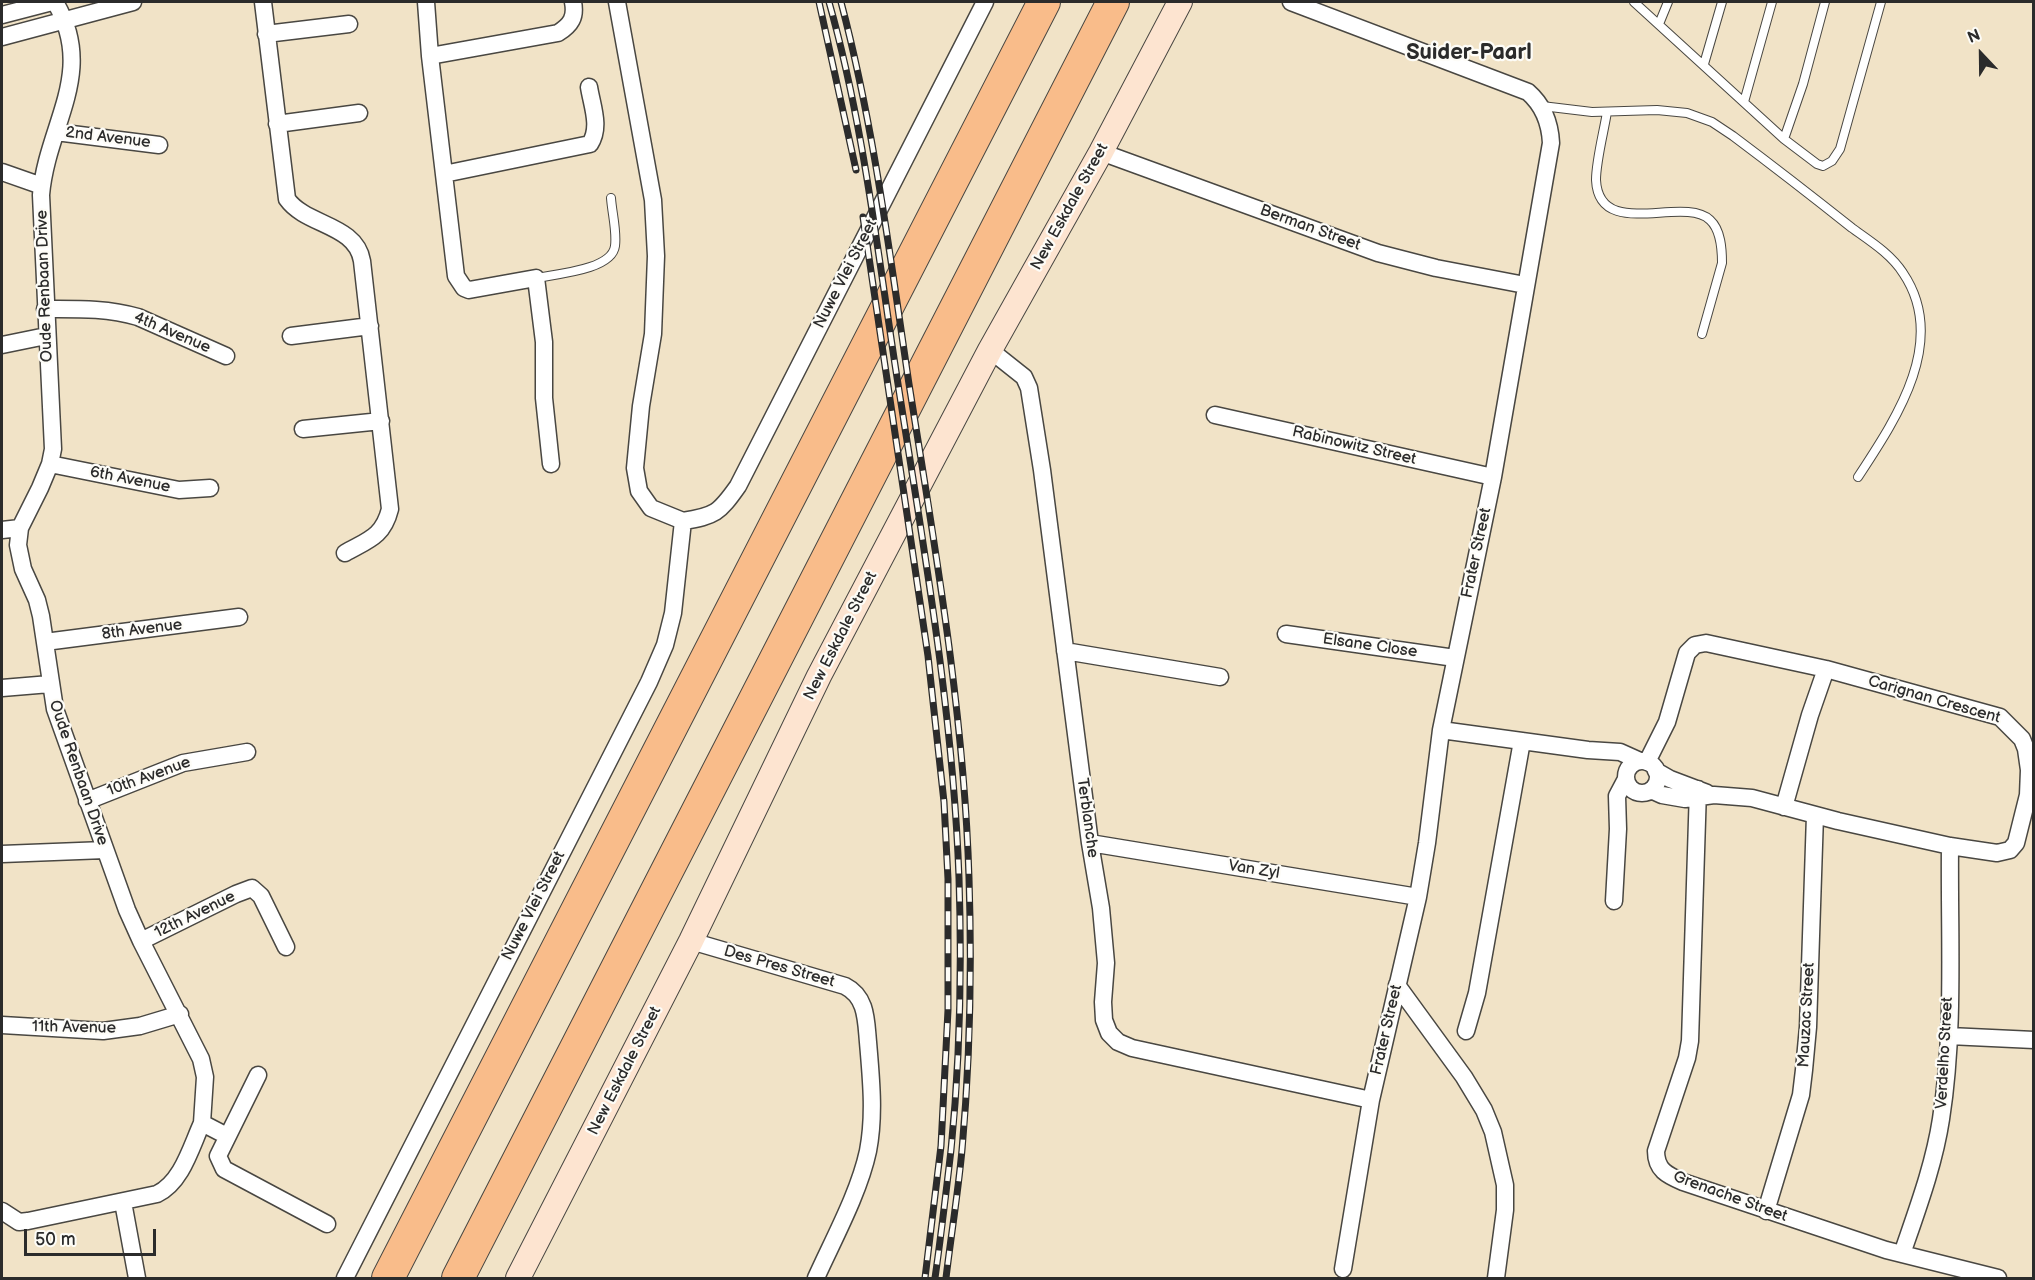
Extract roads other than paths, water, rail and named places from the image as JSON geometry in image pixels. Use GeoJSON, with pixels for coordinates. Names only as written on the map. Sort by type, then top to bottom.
{"type":"FeatureCollection","features":[{"type":"Feature","properties":{"kind":"highway"},"geometry":{"type":"LineString","coordinates":[[388,1278],[1044,2]]}},
{"type":"Feature","properties":{"kind":"highway"},"geometry":{"type":"LineString","coordinates":[[458,1278],[1113,2]]}},
{"type":"Feature","properties":{"kind":"highway"},"geometry":{"type":"LineString","coordinates":[[349,1277],[531,999]]}},
{"type":"Feature","properties":{"kind":"street"},"geometry":{"type":"LineString","coordinates":[[2,15],[53,2],[65,19]]}},
{"type":"Feature","properties":{"kind":"street"},"geometry":{"type":"LineString","coordinates":[[2,37],[133,2]]}},
{"type":"Feature","properties":{"kind":"street"},"geometry":{"type":"LineString","coordinates":[[263,2],[287,199],[301,212],[346,235],[355,242],[360,250],[390,500],[388,519],[377,536],[345,552]]}},
{"type":"Feature","properties":{"kind":"street"},"geometry":{"type":"LineString","coordinates":[[426,2],[430,56],[456,276],[464,288],[475,290],[536,278],[544,342],[544,398],[550,464]]}},
{"type":"Feature","properties":{"kind":"street"},"geometry":{"type":"LineString","coordinates":[[430,56],[558,33],[567,28],[573,20],[573,2]]}},
{"type":"Feature","properties":{"kind":"street"},"geometry":{"type":"LineString","coordinates":[[617,2],[653,200],[655,234],[653,334],[641,406],[635,468],[639,491],[651,508],[683,521]]}},
{"type":"Feature","properties":{"kind":"street","name":"Nuwe Vlei Street"},"geometry":{"type":"LineString","coordinates":[[349,1277],[503,965],[649,682],[665,645],[673,613],[683,521],[707,517],[719,511],[738,486],[986,2]]}},
{"type":"Feature","properties":{"kind":"street","name":"New Eskdale Street"},"geometry":{"type":"LineString","coordinates":[[519,1278],[691,941],[819,676],[990,350],[1101,152],[1180,2]]}},
{"type":"Feature","properties":{"kind":"street"},"geometry":{"type":"LineString","coordinates":[[1291,2],[1516,86],[1528,92],[1541,105]]}},
{"type":"Feature","properties":{"kind":"street","name":"Oude Renbaan Drive"},"geometry":{"type":"LineString","coordinates":[[2,1212],[19,1222],[28,1221],[157,1194],[172,1185],[202,1123],[205,1077],[201,1059],[180,1014],[141,941],[59,723],[50,684],[38,600],[28,583],[18,555],[20,528],[50,464],[53,449],[46,336],[42,186],[46,163],[68,95],[73,68],[65,19]]}},
{"type":"Feature","properties":{"kind":"street"},"geometry":{"type":"LineString","coordinates":[[266,34],[349,24]]}},
{"type":"Feature","properties":{"kind":"street"},"geometry":{"type":"LineString","coordinates":[[444,174],[556,153],[590,144],[596,133],[596,125],[588,87]]}},
{"type":"Feature","properties":{"kind":"street","name":"Frater Street"},"geometry":{"type":"LineString","coordinates":[[1342,1269],[1371,1100],[1418,897],[1441,730],[1493,477],[1551,143],[1547,120],[1541,105]]}},
{"type":"Feature","properties":{"kind":"street"},"geometry":{"type":"LineString","coordinates":[[277,124],[359,113]]}},
{"type":"Feature","properties":{"kind":"street","name":"2nd Avenue"},"geometry":{"type":"LineString","coordinates":[[56,132],[159,145]]}},
{"type":"Feature","properties":{"kind":"street","name":"Berman Street"},"geometry":{"type":"LineString","coordinates":[[1101,152],[1378,253],[1436,268],[1526,285]]}},
{"type":"Feature","properties":{"kind":"street"},"geometry":{"type":"LineString","coordinates":[[2,172],[42,186]]}},
{"type":"Feature","properties":{"kind":"street","name":"4th Avenue"},"geometry":{"type":"LineString","coordinates":[[45,309],[104,310],[123,313],[138,317],[226,356]]}},
{"type":"Feature","properties":{"kind":"street"},"geometry":{"type":"LineString","coordinates":[[291,336],[370,326]]}},
{"type":"Feature","properties":{"kind":"street"},"geometry":{"type":"LineString","coordinates":[[2,345],[46,336]]}},
{"type":"Feature","properties":{"kind":"street","name":"Terblanche"},"geometry":{"type":"LineString","coordinates":[[990,350],[1024,376],[1029,388],[1042,470],[1090,843],[1101,908],[1106,963],[1104,1020],[1109,1033],[1118,1042],[1132,1048],[1371,1100]]}},
{"type":"Feature","properties":{"kind":"street","name":"Rabinowitz Street"},"geometry":{"type":"LineString","coordinates":[[1215,414],[1493,477]]}},
{"type":"Feature","properties":{"kind":"street"},"geometry":{"type":"LineString","coordinates":[[303,429],[381,421]]}},
{"type":"Feature","properties":{"kind":"street","name":"6th Avenue"},"geometry":{"type":"LineString","coordinates":[[50,464],[179,490],[210,489]]}},
{"type":"Feature","properties":{"kind":"street"},"geometry":{"type":"LineString","coordinates":[[2,530],[20,528]]}},
{"type":"Feature","properties":{"kind":"street","name":"8th Avenue"},"geometry":{"type":"LineString","coordinates":[[45,642],[239,617]]}},
{"type":"Feature","properties":{"kind":"street","name":"Elsane Close"},"geometry":{"type":"LineString","coordinates":[[1286,634],[1455,658]]}},
{"type":"Feature","properties":{"kind":"street","name":"Carignan Crescent"},"geometry":{"type":"LineString","coordinates":[[1639,769],[1667,722],[1684,658],[1695,645],[1709,643],[1826,669],[2000,717],[2008,722],[2022,739],[2029,770],[2028,795],[2016,843],[2010,850],[1997,853],[1950,846],[1752,798],[1704,794]]}},
{"type":"Feature","properties":{"kind":"street"},"geometry":{"type":"LineString","coordinates":[[1065,651],[1220,677]]}},
{"type":"Feature","properties":{"kind":"street"},"geometry":{"type":"LineString","coordinates":[[1784,807],[1810,715],[1826,669]]}},
{"type":"Feature","properties":{"kind":"street"},"geometry":{"type":"LineString","coordinates":[[2,688],[50,684]]}},
{"type":"Feature","properties":{"kind":"street"},"geometry":{"type":"LineString","coordinates":[[1441,730],[1588,750],[1670,779],[1704,794]]}},
{"type":"Feature","properties":{"kind":"street"},"geometry":{"type":"LineString","coordinates":[[1466,1031],[1477,993],[1522,741]]}},
{"type":"Feature","properties":{"kind":"street","name":"10th Avenue"},"geometry":{"type":"LineString","coordinates":[[87,801],[183,763],[211,756],[247,752]]}},
{"type":"Feature","properties":{"kind":"street"},"geometry":{"type":"LineString","coordinates":[[1639,769],[1629,787],[1675,798],[1704,794]]}},
{"type":"Feature","properties":{"kind":"street"},"geometry":{"type":"LineString","coordinates":[[1618,830],[1628,802],[1658,779],[1639,769]]}},
{"type":"Feature","properties":{"kind":"street"},"geometry":{"type":"LineString","coordinates":[[1614,901],[1618,830],[1617,796],[1639,769]]}},
{"type":"Feature","properties":{"kind":"street","name":"Grenache Street"},"geometry":{"type":"LineString","coordinates":[[1704,794],[1690,1041],[1687,1058],[1656,1151],[1656,1161],[1660,1170],[1669,1176],[1766,1211],[1902,1254],[1998,1278]]}},
{"type":"Feature","properties":{"kind":"street","name":"Mauzac Street"},"geometry":{"type":"LineString","coordinates":[[1766,1211],[1801,1095],[1808,1027],[1815,814]]}},
{"type":"Feature","properties":{"kind":"street","name":"Van Zyl"},"geometry":{"type":"LineString","coordinates":[[1090,843],[1418,897]]}},
{"type":"Feature","properties":{"kind":"street","name":"Verdelho Street"},"geometry":{"type":"LineString","coordinates":[[1902,1254],[1929,1176],[1941,1120],[1949,1036],[1950,846]]}},
{"type":"Feature","properties":{"kind":"street"},"geometry":{"type":"LineString","coordinates":[[2,854],[105,850]]}},
{"type":"Feature","properties":{"kind":"street","name":"12th Avenue"},"geometry":{"type":"LineString","coordinates":[[141,941],[252,888],[261,896],[286,947]]}},
{"type":"Feature","properties":{"kind":"street","name":"Des Pres Street"},"geometry":{"type":"LineString","coordinates":[[691,941],[845,986],[854,990],[862,1002],[872,1095],[867,1152],[858,1183],[816,1278]]}},
{"type":"Feature","properties":{"kind":"street"},"geometry":{"type":"LineString","coordinates":[[1397,986],[1464,1077],[1484,1110],[1493,1132],[1505,1185],[1505,1210],[1496,1278]]}},
{"type":"Feature","properties":{"kind":"street","name":"11th Avenue"},"geometry":{"type":"LineString","coordinates":[[2,1025],[103,1031],[140,1026],[180,1014]]}},
{"type":"Feature","properties":{"kind":"street"},"geometry":{"type":"LineString","coordinates":[[1949,1036],[2034,1040]]}},
{"type":"Feature","properties":{"kind":"street"},"geometry":{"type":"LineString","coordinates":[[258,1075],[218,1156],[224,1169],[327,1224]]}},
{"type":"Feature","properties":{"kind":"street"},"geometry":{"type":"LineString","coordinates":[[202,1123],[227,1136]]}},
{"type":"Feature","properties":{"kind":"street"},"geometry":{"type":"LineString","coordinates":[[123,1202],[137,1278]]}},
{"type":"Feature","properties":{"kind":"lane"},"geometry":{"type":"LineString","coordinates":[[1634,2],[1784,139],[1820,166],[1827,164],[1840,149],[1881,2]]}},
{"type":"Feature","properties":{"kind":"lane"},"geometry":{"type":"LineString","coordinates":[[1659,24],[1668,2]]}},
{"type":"Feature","properties":{"kind":"lane"},"geometry":{"type":"LineString","coordinates":[[1704,64],[1722,2]]}},
{"type":"Feature","properties":{"kind":"lane"},"geometry":{"type":"LineString","coordinates":[[1744,102],[1772,2]]}},
{"type":"Feature","properties":{"kind":"lane"},"geometry":{"type":"LineString","coordinates":[[1784,139],[1803,84],[1826,2]]}},
{"type":"Feature","properties":{"kind":"lane"},"geometry":{"type":"LineString","coordinates":[[1541,105],[1608,112],[1687,112],[1712,122],[1873,242],[1903,272],[1912,288],[1922,321],[1921,350],[1904,399],[1877,448],[1857,477]]}},
{"type":"Feature","properties":{"kind":"lane"},"geometry":{"type":"LineString","coordinates":[[1608,112],[1596,178],[1602,199],[1615,210],[1628,213],[1696,213],[1709,219],[1716,228],[1722,252],[1722,263],[1702,334]]}},
{"type":"Feature","properties":{"kind":"lane"},"geometry":{"type":"LineString","coordinates":[[536,278],[596,266],[608,259],[615,244],[611,198]]}},
{"type":"Feature","properties":{"kind":"railway"},"geometry":{"type":"LineString","coordinates":[[819,2],[856,170]]}},
{"type":"Feature","properties":{"kind":"railway"},"geometry":{"type":"LineString","coordinates":[[829,2],[851,93],[875,232],[935,624],[956,814],[960,1014],[951,1150],[935,1278]]}},
{"type":"Feature","properties":{"kind":"railway"},"geometry":{"type":"LineString","coordinates":[[841,2],[863,96],[880,192],[947,630],[961,754],[969,878],[970,1014],[962,1150],[946,1278]]}},
{"type":"Feature","properties":{"kind":"railway"},"geometry":{"type":"LineString","coordinates":[[863,217],[928,656],[944,802],[948,879],[948,1010],[941,1146],[925,1278]]}},
{"type":"Feature","properties":{"kind":"district","name":"Suider-Paarl"},"geometry":{"type":"Point","coordinates":[1469,53]}}]}
